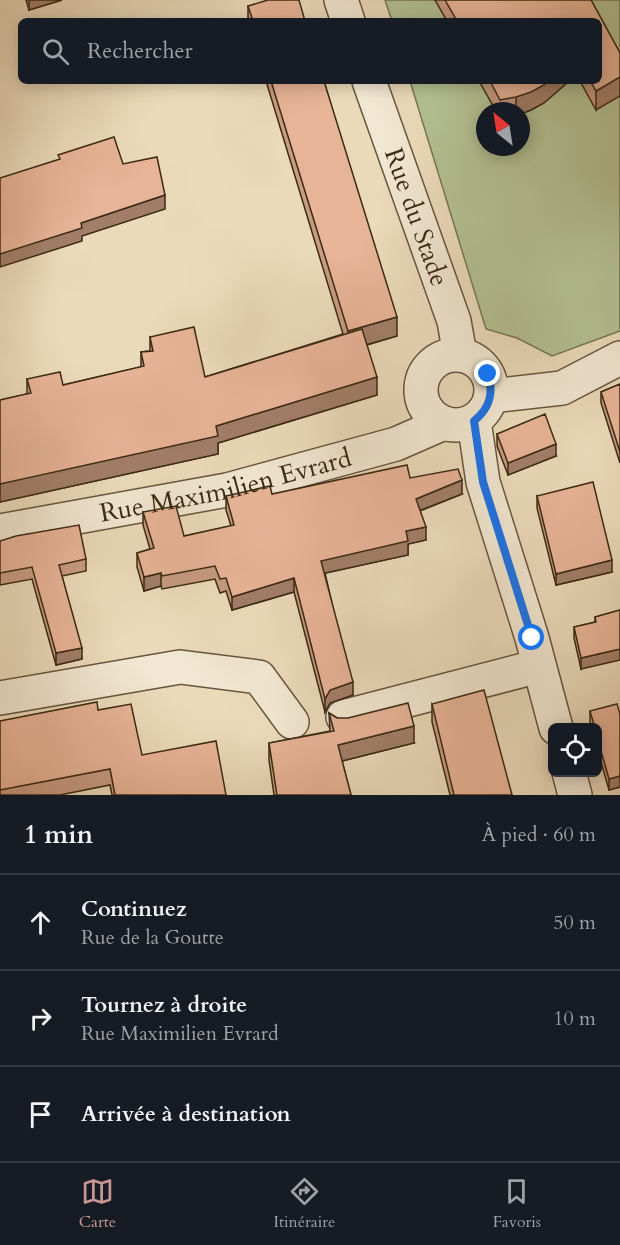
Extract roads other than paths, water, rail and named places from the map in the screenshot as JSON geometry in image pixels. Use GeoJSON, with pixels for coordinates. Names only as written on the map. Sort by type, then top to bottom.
{"type":"FeatureCollection","features":[{"type":"Feature","properties":{"kind":"street"},"geometry":{"type":"LineString","coordinates":[[341,0],[347,18]]}},
{"type":"Feature","properties":{"kind":"street","name":"Rue du Stade"},"geometry":{"type":"LineString","coordinates":[[370,84],[454,321],[460,355]]}},
{"type":"Feature","properties":{"kind":"street"},"geometry":{"type":"LineString","coordinates":[[460,355],[480,364],[488,374],[491,385],[469,413],[434,418],[426,409],[422,399],[423,377],[429,367],[438,360],[460,355]]}},
{"type":"Feature","properties":{"kind":"street","name":"Rue Maximilien Evrard"},"geometry":{"type":"LineString","coordinates":[[0,531],[227,490],[396,444],[469,413],[562,388],[620,358]]}},
{"type":"Feature","properties":{"kind":"street"},"geometry":{"type":"LineString","coordinates":[[469,413],[483,482],[555,723]]}},
{"type":"Feature","properties":{"kind":"street"},"geometry":{"type":"LineString","coordinates":[[343,717],[539,666]]}},
{"type":"Feature","properties":{"kind":"street"},"geometry":{"type":"LineString","coordinates":[[0,698],[180,667],[259,677],[292,722]]}},
{"type":"Feature","properties":{"kind":"street"},"geometry":{"type":"LineString","coordinates":[[570,777],[575,795]]}}]}
